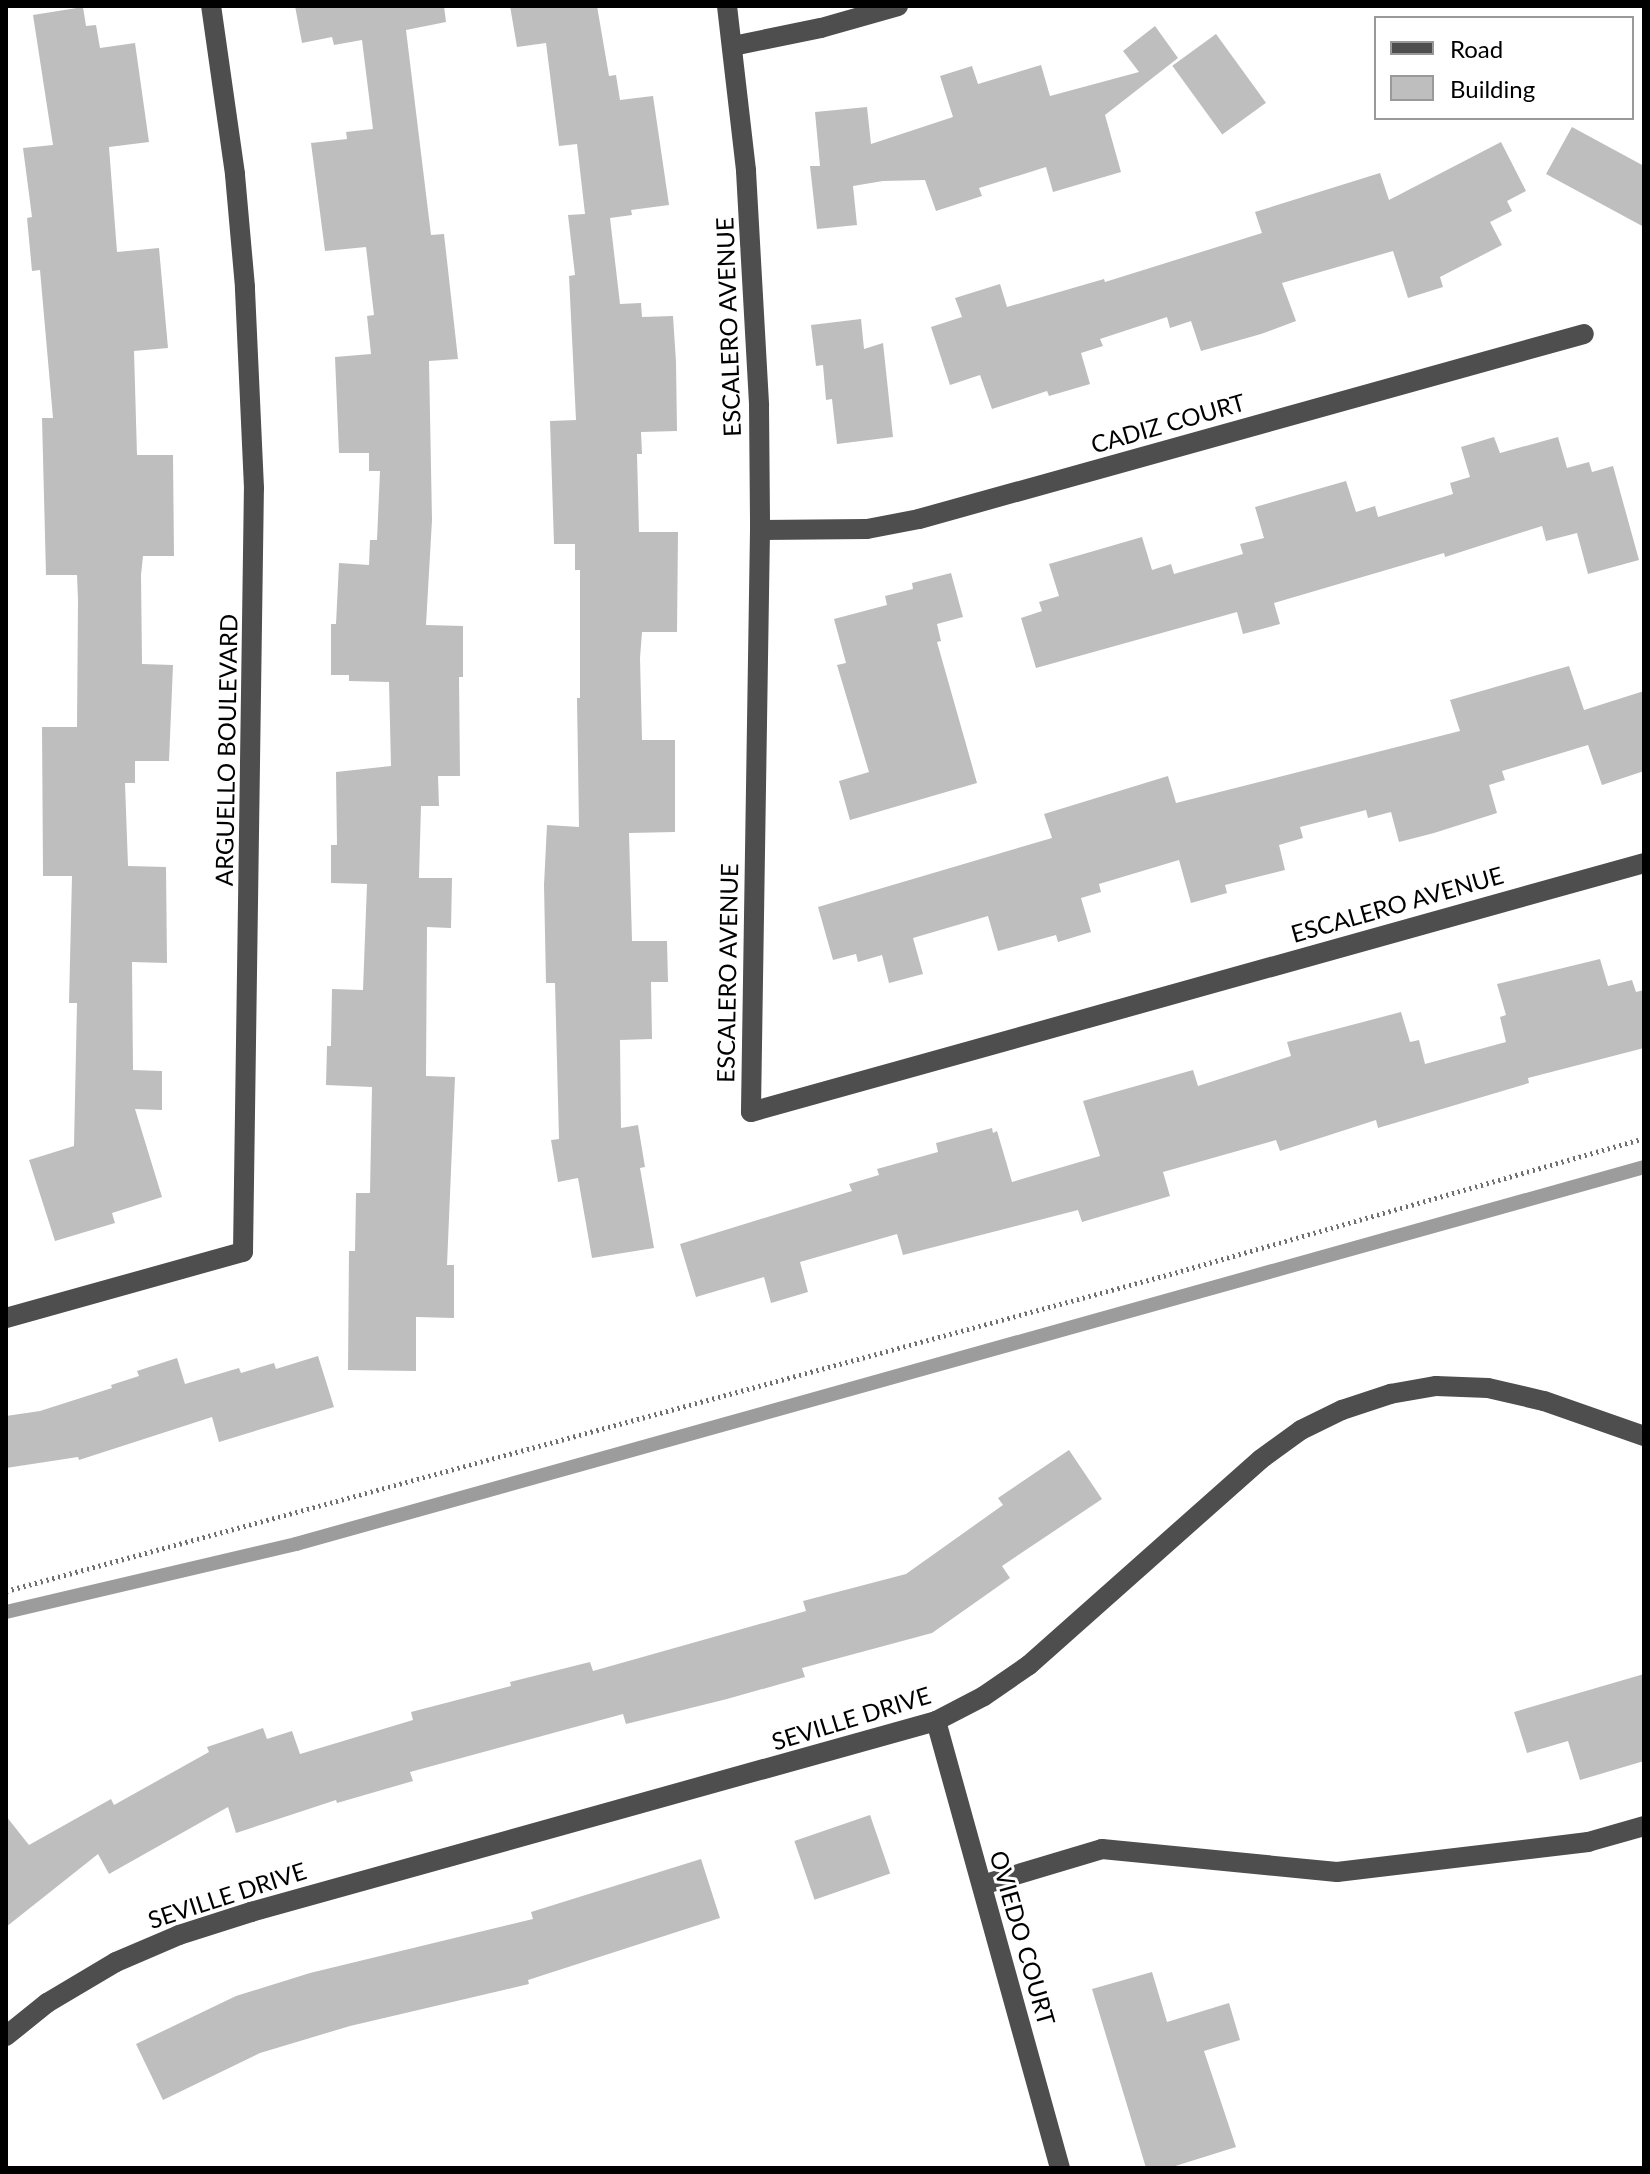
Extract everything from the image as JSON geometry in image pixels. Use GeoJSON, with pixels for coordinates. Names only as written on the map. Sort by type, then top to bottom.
{"type":"FeatureCollection","features":[{"type":"Feature","properties":{"kind":"street","name":"ARGUELLO BOULEVARD"},"geometry":{"type":"LineString","coordinates":[[6,1318],[243,1252],[254,488],[245,287],[235,174],[211,6]]}},
{"type":"Feature","properties":{"kind":"street","name":"ESCALERO AVENUE"},"geometry":{"type":"LineString","coordinates":[[727,6],[755,291],[760,530],[751,1112],[1644,863]]}},
{"type":"Feature","properties":{"kind":"street"},"geometry":{"type":"LineString","coordinates":[[733,46],[793,34],[898,6]]}},
{"type":"Feature","properties":{"kind":"street","name":"CADIZ COURT"},"geometry":{"type":"LineString","coordinates":[[760,530],[816,532],[867,529],[919,519],[1584,334]]}},
{"type":"Feature","properties":{"kind":"street","name":"SEVILLE DRIVE"},"geometry":{"type":"LineString","coordinates":[[6,2036],[47,2003],[116,1962],[179,1935],[251,1912],[857,1746],[936,1721],[984,1696],[1029,1665],[1261,1459],[1301,1430],[1342,1410],[1390,1394],[1436,1386],[1488,1388],[1544,1401],[1644,1436]]}},
{"type":"Feature","properties":{"kind":"street","name":"OVIEDO COURT"},"geometry":{"type":"LineString","coordinates":[[936,1721],[1060,2168]]}},
{"type":"Feature","properties":{"kind":"street"},"geometry":{"type":"LineString","coordinates":[[982,1885],[1102,1849],[1337,1872],[1588,1842],[1644,1826]]}},
{"type":"Feature","properties":{"kind":"path"},"geometry":{"type":"LineString","coordinates":[[6,1591],[1166,1275],[1644,1138]]}},
{"type":"Feature","properties":{"kind":"building"},"geometry":{"type":"Polygon","coordinates":[[[295,6],[444,6],[446,22],[406,30],[431,235],[444,234],[458,359],[429,361],[432,520],[426,625],[463,626],[463,677],[459,677],[460,776],[438,776],[439,806],[421,806],[419,878],[452,878],[451,928],[427,927],[426,1076],[455,1077],[447,1265],[454,1265],[454,1318],[416,1317],[416,1371],[348,1370],[349,1251],[355,1251],[356,1193],[370,1193],[372,1087],[326,1085],[327,1046],[331,1046],[332,989],[363,990],[367,884],[331,883],[331,845],[337,845],[336,772],[391,766],[389,682],[349,681],[349,675],[331,675],[331,624],[336,624],[339,563],[369,565],[370,540],[377,540],[380,471],[369,471],[369,453],[339,453],[335,357],[371,354],[367,316],[374,315],[366,247],[325,251],[311,143],[347,139],[346,132],[373,129],[362,40],[334,45],[332,37],[302,43],[295,6]]]}},
{"type":"Feature","properties":{"kind":"building"},"geometry":{"type":"Polygon","coordinates":[[[510,6],[597,6],[609,76],[616,75],[620,100],[653,96],[669,205],[631,210],[632,215],[610,218],[620,304],[641,303],[642,317],[673,316],[676,362],[677,431],[641,432],[642,454],[637,454],[639,532],[678,532],[677,632],[642,632],[640,658],[642,740],[675,740],[675,832],[629,833],[632,941],[667,941],[668,982],[651,982],[652,1039],[620,1040],[621,1128],[638,1125],[645,1167],[640,1168],[654,1248],[592,1258],[578,1178],[558,1182],[551,1140],[559,1139],[555,983],[546,983],[544,885],[547,825],[579,827],[577,698],[580,698],[580,570],[575,570],[575,544],[554,544],[550,421],[576,420],[569,276],[575,275],[568,215],[585,214],[577,144],[559,146],[546,43],[517,47],[510,6]]]}},
{"type":"Feature","properties":{"kind":"building"},"geometry":{"type":"Polygon","coordinates":[[[83,7],[86,26],[96,25],[100,48],[135,43],[149,142],[109,147],[117,252],[159,248],[168,348],[134,351],[137,455],[173,455],[174,556],[143,556],[141,575],[142,664],[173,665],[169,761],[135,761],[135,783],[125,783],[128,866],[166,867],[167,963],[132,962],[133,1070],[162,1071],[162,1110],[135,1109],[162,1197],[112,1213],[115,1223],[55,1241],[29,1160],[74,1146],[77,1003],[69,1003],[72,876],[43,876],[42,727],[77,727],[78,600],[77,575],[46,575],[42,418],[53,418],[40,270],[32,271],[27,218],[32,217],[23,148],[53,145],[33,15],[83,7]]]}},
{"type":"Feature","properties":{"kind":"building"},"geometry":{"type":"Polygon","coordinates":[[[1155,26],[1178,58],[1105,115],[1121,172],[1053,192],[1046,167],[979,188],[982,196],[936,211],[925,180],[883,181],[853,186],[857,225],[817,229],[810,166],[820,166],[815,112],[867,107],[871,144],[953,117],[940,76],[972,66],[978,84],[1041,65],[1050,96],[1139,72],[1123,51],[1155,26]]]}},
{"type":"Feature","properties":{"kind":"building"},"geometry":{"type":"Polygon","coordinates":[[[1216,34],[1266,103],[1222,135],[1172,66],[1216,34]]]}},
{"type":"Feature","properties":{"kind":"building"},"geometry":{"type":"Polygon","coordinates":[[[1572,127],[1644,166],[1644,227],[1546,174],[1572,127]]]}},
{"type":"Feature","properties":{"kind":"building"},"geometry":{"type":"Polygon","coordinates":[[[1501,142],[1526,191],[1507,201],[1512,211],[1490,222],[1502,245],[1440,277],[1443,287],[1408,298],[1393,251],[1282,283],[1296,321],[1261,334],[1201,351],[1191,321],[1170,328],[1167,317],[1100,339],[1103,346],[1081,353],[1090,384],[1049,396],[1047,391],[992,409],[980,375],[950,385],[931,327],[962,317],[955,298],[1000,284],[1007,307],[1104,279],[1105,282],[1262,233],[1255,212],[1380,173],[1389,200],[1501,142]]]}},
{"type":"Feature","properties":{"kind":"building"},"geometry":{"type":"Polygon","coordinates":[[[861,319],[864,349],[883,343],[893,437],[837,444],[832,399],[826,400],[823,365],[816,366],[811,325],[861,319]]]}},
{"type":"Feature","properties":{"kind":"building"},"geometry":{"type":"Polygon","coordinates":[[[1494,437],[1500,453],[1558,437],[1567,468],[1589,462],[1592,472],[1613,466],[1639,560],[1588,574],[1577,533],[1546,541],[1542,526],[1445,557],[1444,553],[1274,603],[1280,624],[1243,634],[1237,612],[1036,668],[1021,618],[1042,611],[1039,602],[1059,596],[1049,564],[1142,537],[1152,570],[1171,564],[1174,574],[1243,554],[1240,544],[1264,538],[1255,507],[1346,481],[1356,512],[1375,506],[1378,517],[1453,494],[1450,483],[1470,477],[1461,447],[1494,437]]]}},
{"type":"Feature","properties":{"kind":"building"},"geometry":{"type":"Polygon","coordinates":[[[951,573],[963,617],[937,624],[941,641],[937,642],[977,783],[850,820],[839,781],[869,772],[837,665],[846,663],[834,619],[887,605],[885,596],[913,589],[912,583],[951,573]]]}},
{"type":"Feature","properties":{"kind":"building"},"geometry":{"type":"Polygon","coordinates":[[[1569,666],[1584,710],[1644,691],[1644,771],[1602,785],[1588,745],[1502,771],[1505,780],[1489,785],[1497,813],[1434,833],[1399,842],[1391,812],[1368,818],[1366,810],[1300,827],[1303,838],[1279,845],[1285,870],[1225,885],[1227,893],[1191,903],[1179,860],[1099,884],[1101,892],[1081,898],[1091,932],[1058,942],[1056,935],[998,951],[988,916],[913,938],[923,974],[889,983],[882,955],[858,962],[856,954],[833,960],[818,907],[1052,838],[1044,814],[1168,776],[1176,803],[1460,731],[1450,700],[1569,666]]]}},
{"type":"Feature","properties":{"kind":"building"},"geometry":{"type":"Polygon","coordinates":[[[1600,959],[1608,986],[1632,980],[1636,992],[1644,990],[1644,1048],[1528,1078],[1529,1083],[1378,1128],[1376,1120],[1280,1151],[1276,1140],[1163,1172],[1170,1196],[1082,1222],[1078,1210],[903,1255],[897,1234],[800,1262],[808,1292],[771,1303],[764,1277],[696,1297],[680,1244],[852,1191],[849,1184],[879,1175],[877,1169],[938,1152],[936,1143],[992,1128],[993,1133],[997,1131],[1012,1182],[1100,1156],[1083,1101],[1193,1070],[1198,1086],[1291,1056],[1287,1042],[1401,1012],[1410,1042],[1419,1040],[1425,1064],[1506,1042],[1500,1017],[1506,1015],[1497,984],[1600,959]]]}},
{"type":"Feature","properties":{"kind":"building"},"geometry":{"type":"Polygon","coordinates":[[[318,1356],[334,1407],[219,1442],[212,1417],[79,1460],[78,1457],[6,1468],[6,1416],[40,1411],[112,1388],[111,1385],[139,1376],[137,1371],[177,1358],[185,1384],[239,1368],[241,1373],[274,1363],[276,1369],[318,1356]]]}},
{"type":"Feature","properties":{"kind":"building"},"geometry":{"type":"Polygon","coordinates":[[[1069,1450],[1102,1499],[1002,1566],[1010,1578],[932,1633],[802,1668],[805,1677],[727,1699],[626,1724],[623,1714],[410,1772],[413,1781],[337,1803],[336,1800],[236,1833],[228,1807],[109,1874],[98,1854],[6,1927],[6,1816],[29,1845],[111,1799],[114,1805],[209,1752],[207,1747],[263,1728],[267,1739],[292,1731],[300,1754],[413,1720],[411,1712],[511,1686],[510,1682],[590,1662],[593,1671],[806,1611],[803,1601],[906,1574],[1003,1505],[998,1498],[1069,1450]]]}},
{"type":"Feature","properties":{"kind":"building"},"geometry":{"type":"Polygon","coordinates":[[[1644,1674],[1644,1761],[1580,1780],[1568,1741],[1527,1753],[1514,1712],[1644,1674]]]}},
{"type":"Feature","properties":{"kind":"building"},"geometry":{"type":"Polygon","coordinates":[[[870,1815],[890,1874],[815,1900],[794,1841],[870,1815]]]}},
{"type":"Feature","properties":{"kind":"building"},"geometry":{"type":"Polygon","coordinates":[[[701,1859],[720,1918],[528,1980],[529,1984],[350,2026],[260,2053],[163,2100],[136,2044],[236,1996],[310,1973],[533,1919],[531,1912],[701,1859]]]}},
{"type":"Feature","properties":{"kind":"building"},"geometry":{"type":"Polygon","coordinates":[[[1152,1972],[1167,2022],[1229,2003],[1240,2040],[1204,2051],[1236,2147],[1169,2168],[1146,2168],[1092,1989],[1152,1972]]]}},
{"type":"Feature","properties":{"kind":"waterway"},"geometry":{"type":"LineString","coordinates":[[6,1612],[296,1544],[1644,1167]]}}]}
